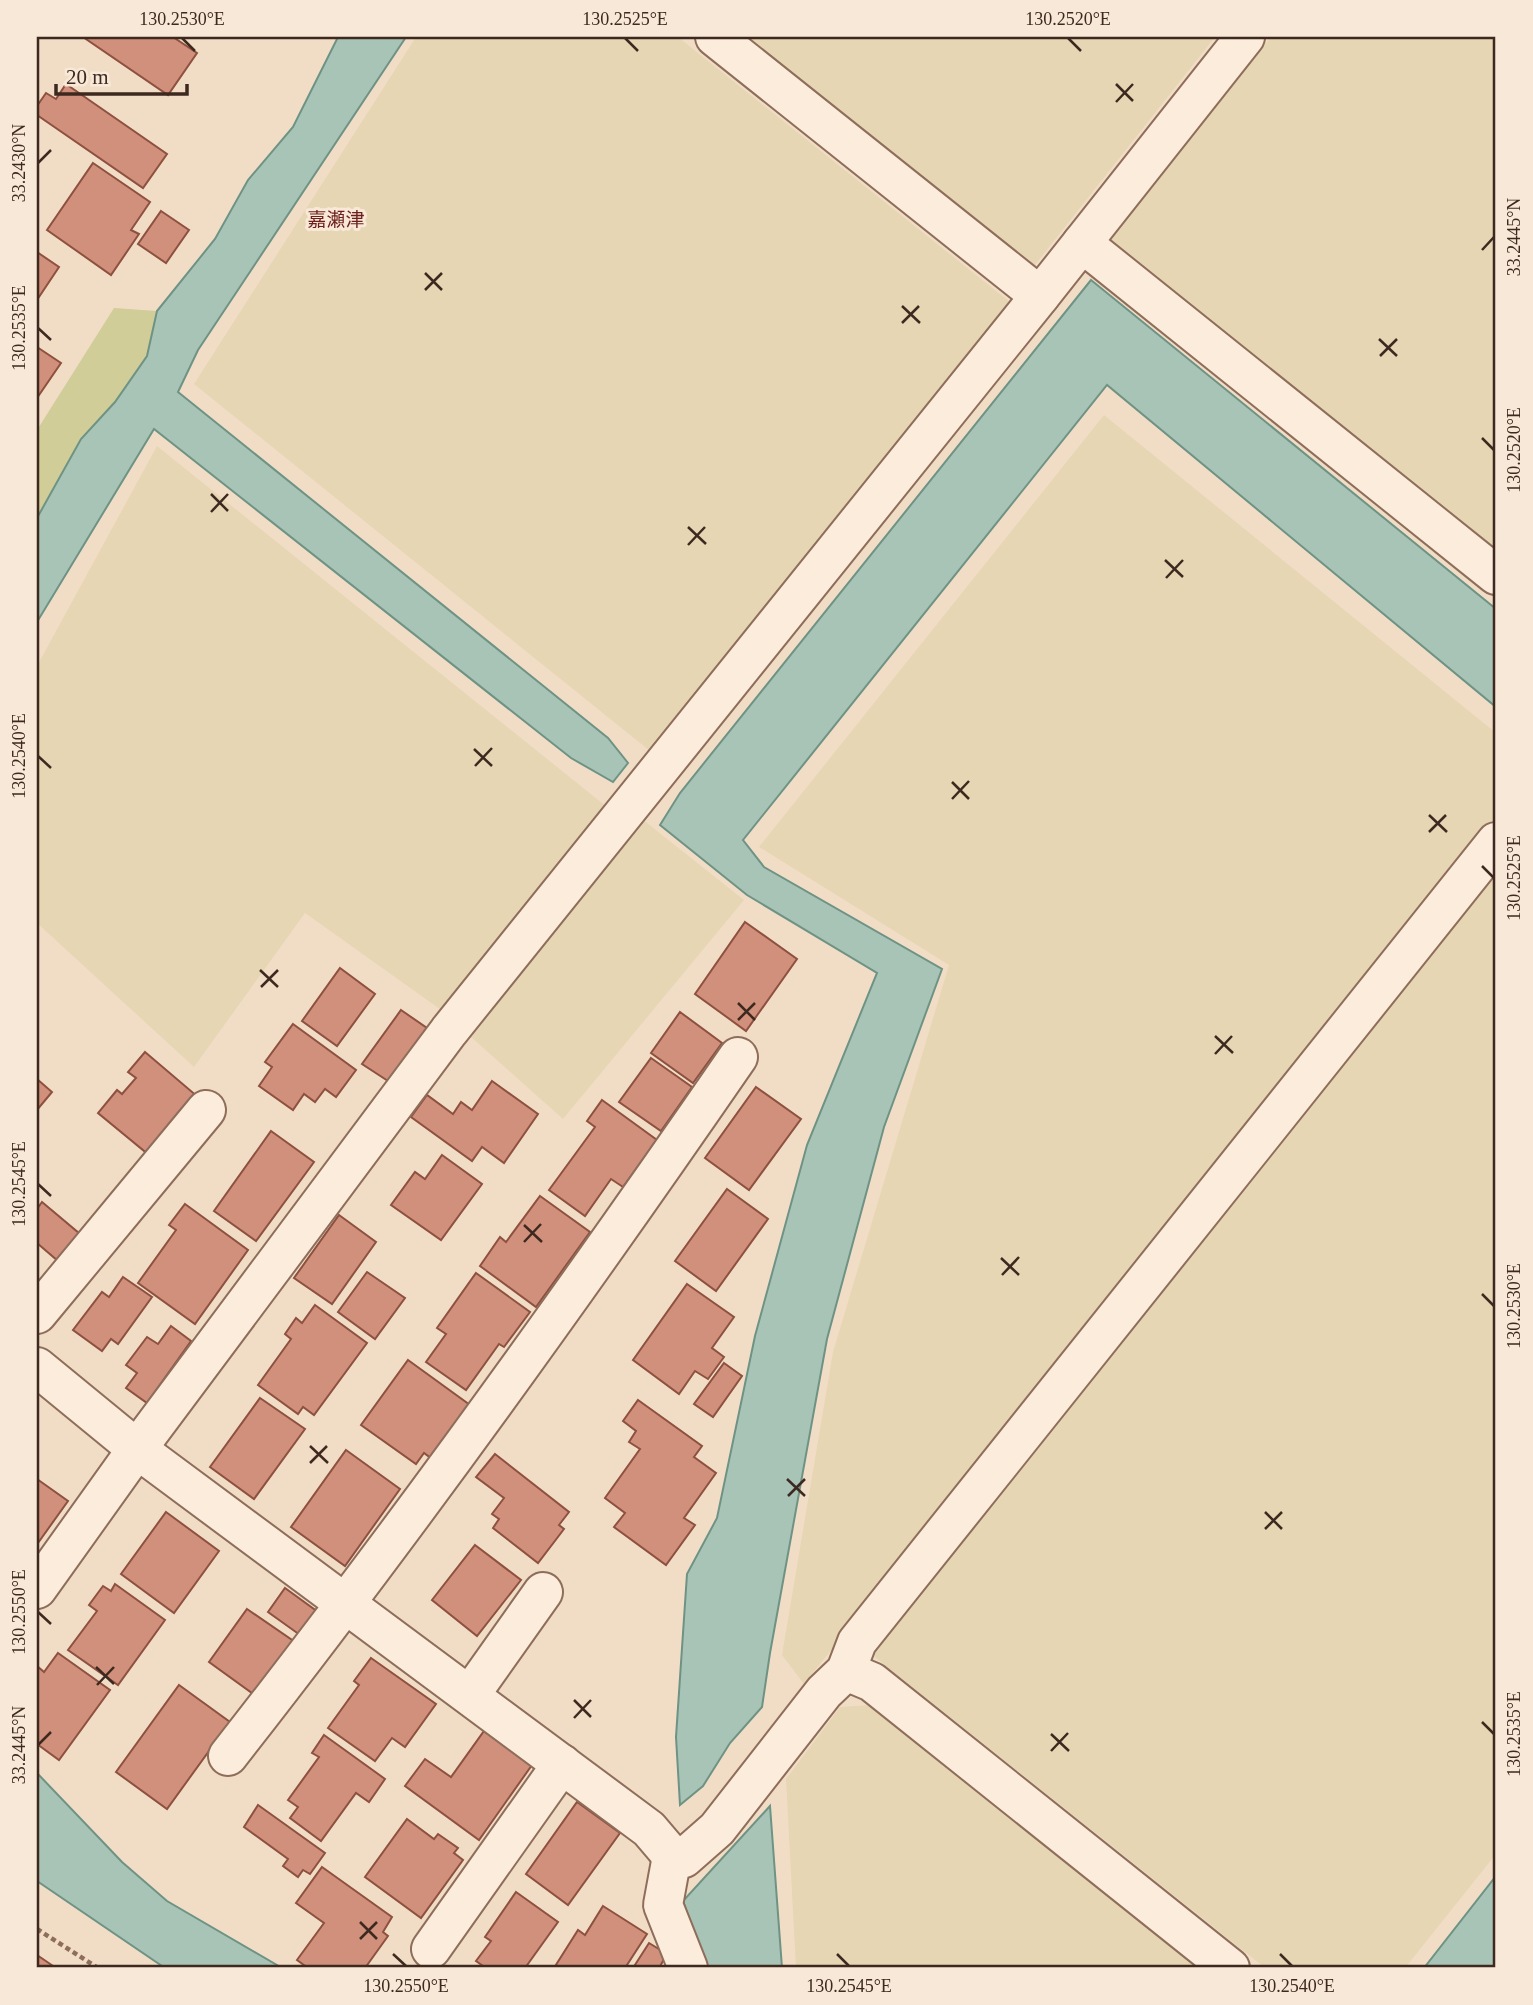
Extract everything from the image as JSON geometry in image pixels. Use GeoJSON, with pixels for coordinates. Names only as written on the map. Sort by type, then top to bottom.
{"type":"FeatureCollection","features":[{"type":"Feature","properties":{"kind":"street"},"geometry":{"type":"LineString","coordinates":[[715,37],[1040,296]]}},
{"type":"Feature","properties":{"kind":"street"},"geometry":{"type":"LineString","coordinates":[[37,1589],[137,1448],[449,1031],[1245,37]]}},
{"type":"Feature","properties":{"kind":"street"},"geometry":{"type":"LineString","coordinates":[[1082,243],[1496,575]]}},
{"type":"Feature","properties":{"kind":"street"},"geometry":{"type":"LineString","coordinates":[[37,1367],[137,1448],[649,1829],[672,1856],[684,1858],[717,1829],[824,1692],[846,1671],[857,1642],[1496,842]]}},
{"type":"Feature","properties":{"kind":"street"},"geometry":{"type":"LineString","coordinates":[[228,1756],[347,1604],[597,1261],[738,1057]]}},
{"type":"Feature","properties":{"kind":"street"},"geometry":{"type":"LineString","coordinates":[[37,1314],[206,1110]]}},
{"type":"Feature","properties":{"kind":"street"},"geometry":{"type":"LineString","coordinates":[[470,1695],[543,1592]]}},
{"type":"Feature","properties":{"kind":"street"},"geometry":{"type":"LineString","coordinates":[[846,1671],[872,1682],[1230,1968]]}},
{"type":"Feature","properties":{"kind":"street"},"geometry":{"type":"LineString","coordinates":[[431,1949],[562,1764]]}},
{"type":"Feature","properties":{"kind":"street"},"geometry":{"type":"LineString","coordinates":[[672,1856],[663,1905],[688,1968]]}},
{"type":"Feature","properties":{"kind":"path"},"geometry":{"type":"LineString","coordinates":[[37,1929],[98,1968]]}},
{"type":"Feature","properties":{"kind":"shaded area"},"geometry":{"type":"Polygon","coordinates":[[[338,37],[406,37],[198,350],[178,392],[608,738],[628,763],[613,782],[571,758],[154,429],[37,622],[37,518],[81,439],[115,402],[147,356],[157,311],[215,239],[248,180],[293,127],[338,37]]]}},
{"type":"Feature","properties":{"kind":"shaded area"},"geometry":{"type":"Polygon","coordinates":[[[416,37],[678,37],[1015,306],[650,751],[194,384],[416,37]]]}},
{"type":"Feature","properties":{"kind":"shaded area"},"geometry":{"type":"Polygon","coordinates":[[[737,37],[1215,37],[1031,270],[737,37]]]}},
{"type":"Feature","properties":{"kind":"shaded area"},"geometry":{"type":"Polygon","coordinates":[[[1271,37],[1496,37],[1496,553],[1107,243],[1271,37]]]}},
{"type":"Feature","properties":{"kind":"shaded area"},"geometry":{"type":"Polygon","coordinates":[[[1091,280],[1496,609],[1496,707],[1107,385],[743,840],[764,867],[942,969],[884,1127],[827,1339],[762,1707],[730,1743],[703,1786],[680,1805],[676,1737],[687,1574],[717,1518],[755,1336],[807,1145],[877,973],[747,895],[660,825],[680,793],[1091,280]]]}},
{"type":"Feature","properties":{"kind":"shaded area"},"geometry":{"type":"Polygon","coordinates":[[[114,308],[157,311],[147,356],[115,402],[81,439],[37,518],[37,430],[114,308]]]}},
{"type":"Feature","properties":{"kind":"shaded area"},"geometry":{"type":"Polygon","coordinates":[[[1104,415],[1496,733],[1496,819],[804,1684],[782,1655],[833,1352],[949,965],[759,847],[1104,415]]]}},
{"type":"Feature","properties":{"kind":"shaded area"},"geometry":{"type":"Polygon","coordinates":[[[157,446],[607,807],[444,1012],[305,913],[194,1067],[37,923],[37,666],[157,446]]]}},
{"type":"Feature","properties":{"kind":"shaded area"},"geometry":{"type":"Polygon","coordinates":[[[642,819],[744,900],[563,1119],[471,1037],[642,819]]]}},
{"type":"Feature","properties":{"kind":"shaded area"},"geometry":{"type":"Polygon","coordinates":[[[1496,870],[1496,1854],[1405,1968],[1265,1968],[871,1654],[1496,870]]]}},
{"type":"Feature","properties":{"kind":"shaded area"},"geometry":{"type":"Polygon","coordinates":[[[872,1705],[1199,1968],[796,1968],[786,1779],[840,1707],[872,1705]]]}},
{"type":"Feature","properties":{"kind":"shaded area"},"geometry":{"type":"Polygon","coordinates":[[[37,1773],[122,1862],[167,1901],[282,1968],[165,1968],[37,1881],[37,1773]]]}},
{"type":"Feature","properties":{"kind":"shaded area"},"geometry":{"type":"Polygon","coordinates":[[[770,1806],[782,1968],[706,1968],[683,1901],[770,1806]]]}},
{"type":"Feature","properties":{"kind":"shaded area"},"geometry":{"type":"Polygon","coordinates":[[[1496,1876],[1496,1968],[1424,1968],[1496,1876]]]}},
{"type":"Feature","properties":{"kind":"building"},"geometry":{"type":"Polygon","coordinates":[[[83,37],[173,37],[197,53],[168,95],[83,37]]]}},
{"type":"Feature","properties":{"kind":"building"},"geometry":{"type":"Polygon","coordinates":[[[66,84],[167,154],[143,188],[37,115],[37,106],[46,93],[56,99],[66,84]]]}},
{"type":"Feature","properties":{"kind":"building"},"geometry":{"type":"Polygon","coordinates":[[[93,163],[150,202],[131,230],[139,234],[111,275],[47,230],[93,163]]]}},
{"type":"Feature","properties":{"kind":"building"},"geometry":{"type":"Polygon","coordinates":[[[161,211],[189,230],[166,263],[138,244],[161,211]]]}},
{"type":"Feature","properties":{"kind":"building"},"geometry":{"type":"Polygon","coordinates":[[[37,252],[59,267],[37,300],[37,252]]]}},
{"type":"Feature","properties":{"kind":"building"},"geometry":{"type":"Polygon","coordinates":[[[37,347],[61,363],[37,398],[37,347]]]}},
{"type":"Feature","properties":{"kind":"building"},"geometry":{"type":"Polygon","coordinates":[[[745,922],[797,959],[746,1031],[695,994],[745,922]]]}},
{"type":"Feature","properties":{"kind":"building"},"geometry":{"type":"Polygon","coordinates":[[[340,968],[375,994],[337,1046],[302,1021],[340,968]]]}},
{"type":"Feature","properties":{"kind":"building"},"geometry":{"type":"Polygon","coordinates":[[[401,1010],[427,1028],[388,1081],[362,1064],[401,1010]]]}},
{"type":"Feature","properties":{"kind":"building"},"geometry":{"type":"Polygon","coordinates":[[[680,1012],[722,1043],[693,1083],[651,1053],[680,1012]]]}},
{"type":"Feature","properties":{"kind":"building"},"geometry":{"type":"Polygon","coordinates":[[[293,1024],[356,1070],[336,1097],[325,1089],[315,1102],[304,1094],[293,1110],[259,1086],[272,1067],[265,1062],[293,1024]]]}},
{"type":"Feature","properties":{"kind":"building"},"geometry":{"type":"Polygon","coordinates":[[[145,1052],[198,1097],[149,1155],[98,1113],[117,1090],[122,1094],[136,1078],[128,1072],[145,1052]]]}},
{"type":"Feature","properties":{"kind":"building"},"geometry":{"type":"Polygon","coordinates":[[[651,1058],[692,1087],[661,1131],[619,1102],[651,1058]]]}},
{"type":"Feature","properties":{"kind":"building"},"geometry":{"type":"Polygon","coordinates":[[[37,1079],[52,1092],[37,1110],[37,1079]]]}},
{"type":"Feature","properties":{"kind":"building"},"geometry":{"type":"Polygon","coordinates":[[[492,1081],[538,1114],[504,1163],[482,1147],[472,1161],[411,1117],[427,1095],[453,1114],[461,1102],[472,1110],[492,1081]]]}},
{"type":"Feature","properties":{"kind":"building"},"geometry":{"type":"Polygon","coordinates":[[[756,1087],[801,1119],[749,1190],[705,1158],[756,1087]]]}},
{"type":"Feature","properties":{"kind":"building"},"geometry":{"type":"Polygon","coordinates":[[[602,1100],[657,1140],[623,1187],[611,1179],[585,1216],[549,1190],[595,1127],[587,1121],[602,1100]]]}},
{"type":"Feature","properties":{"kind":"building"},"geometry":{"type":"Polygon","coordinates":[[[271,1131],[314,1162],[256,1241],[214,1211],[271,1131]]]}},
{"type":"Feature","properties":{"kind":"building"},"geometry":{"type":"Polygon","coordinates":[[[442,1155],[482,1184],[441,1240],[391,1205],[415,1172],[425,1179],[442,1155]]]}},
{"type":"Feature","properties":{"kind":"building"},"geometry":{"type":"Polygon","coordinates":[[[727,1189],[768,1219],[716,1291],[675,1261],[727,1189]]]}},
{"type":"Feature","properties":{"kind":"building"},"geometry":{"type":"Polygon","coordinates":[[[540,1196],[590,1232],[536,1307],[480,1266],[500,1237],[506,1242],[540,1196]]]}},
{"type":"Feature","properties":{"kind":"building"},"geometry":{"type":"Polygon","coordinates":[[[42,1202],[80,1234],[58,1261],[37,1243],[37,1209],[42,1202]]]}},
{"type":"Feature","properties":{"kind":"building"},"geometry":{"type":"Polygon","coordinates":[[[185,1204],[248,1250],[195,1324],[138,1283],[176,1230],[169,1225],[185,1204]]]}},
{"type":"Feature","properties":{"kind":"building"},"geometry":{"type":"Polygon","coordinates":[[[339,1215],[376,1242],[332,1304],[294,1278],[339,1215]]]}},
{"type":"Feature","properties":{"kind":"building"},"geometry":{"type":"Polygon","coordinates":[[[367,1272],[405,1298],[375,1339],[338,1312],[367,1272]]]}},
{"type":"Feature","properties":{"kind":"building"},"geometry":{"type":"Polygon","coordinates":[[[476,1273],[530,1312],[504,1347],[499,1344],[466,1390],[426,1362],[446,1334],[437,1328],[476,1273]]]}},
{"type":"Feature","properties":{"kind":"building"},"geometry":{"type":"Polygon","coordinates":[[[123,1277],[152,1297],[118,1344],[111,1339],[102,1351],[73,1330],[102,1292],[109,1297],[123,1277]]]}},
{"type":"Feature","properties":{"kind":"building"},"geometry":{"type":"Polygon","coordinates":[[[687,1284],[734,1317],[712,1348],[724,1357],[708,1379],[695,1371],[679,1394],[633,1360],[687,1284]]]}},
{"type":"Feature","properties":{"kind":"building"},"geometry":{"type":"Polygon","coordinates":[[[315,1305],[367,1343],[314,1415],[303,1407],[298,1414],[258,1385],[291,1339],[285,1334],[296,1318],[302,1323],[315,1305]]]}},
{"type":"Feature","properties":{"kind":"building"},"geometry":{"type":"Polygon","coordinates":[[[171,1326],[191,1341],[147,1403],[126,1388],[137,1373],[126,1365],[147,1337],[158,1344],[171,1326]]]}},
{"type":"Feature","properties":{"kind":"building"},"geometry":{"type":"Polygon","coordinates":[[[408,1360],[470,1405],[432,1459],[424,1453],[416,1464],[361,1425],[408,1360]]]}},
{"type":"Feature","properties":{"kind":"building"},"geometry":{"type":"Polygon","coordinates":[[[724,1363],[742,1376],[713,1417],[694,1404],[724,1363]]]}},
{"type":"Feature","properties":{"kind":"building"},"geometry":{"type":"Polygon","coordinates":[[[260,1398],[305,1429],[254,1499],[210,1467],[260,1398]]]}},
{"type":"Feature","properties":{"kind":"building"},"geometry":{"type":"Polygon","coordinates":[[[638,1400],[702,1446],[694,1457],[716,1473],[684,1518],[695,1525],[666,1565],[614,1527],[625,1513],[605,1498],[640,1449],[629,1442],[636,1431],[623,1421],[638,1400]]]}},
{"type":"Feature","properties":{"kind":"building"},"geometry":{"type":"Polygon","coordinates":[[[346,1450],[400,1489],[345,1566],[291,1527],[346,1450]]]}},
{"type":"Feature","properties":{"kind":"building"},"geometry":{"type":"Polygon","coordinates":[[[495,1454],[569,1512],[559,1525],[564,1529],[538,1563],[493,1528],[499,1519],[492,1514],[504,1498],[476,1477],[495,1454]]]}},
{"type":"Feature","properties":{"kind":"building"},"geometry":{"type":"Polygon","coordinates":[[[37,1479],[68,1501],[38,1543],[37,1542],[37,1479]]]}},
{"type":"Feature","properties":{"kind":"building"},"geometry":{"type":"Polygon","coordinates":[[[166,1512],[219,1551],[174,1613],[121,1574],[166,1512]]]}},
{"type":"Feature","properties":{"kind":"building"},"geometry":{"type":"Polygon","coordinates":[[[475,1545],[521,1580],[477,1636],[432,1600],[475,1545]]]}},
{"type":"Feature","properties":{"kind":"building"},"geometry":{"type":"Polygon","coordinates":[[[115,1584],[165,1620],[118,1685],[68,1650],[97,1611],[89,1605],[103,1586],[111,1591],[115,1584]]]}},
{"type":"Feature","properties":{"kind":"building"},"geometry":{"type":"Polygon","coordinates":[[[285,1588],[318,1612],[300,1635],[268,1612],[285,1588]]]}},
{"type":"Feature","properties":{"kind":"building"},"geometry":{"type":"Polygon","coordinates":[[[247,1609],[295,1642],[256,1696],[209,1662],[247,1609]]]}},
{"type":"Feature","properties":{"kind":"building"},"geometry":{"type":"Polygon","coordinates":[[[58,1653],[110,1690],[59,1760],[37,1744],[37,1666],[44,1672],[58,1653]]]}},
{"type":"Feature","properties":{"kind":"building"},"geometry":{"type":"Polygon","coordinates":[[[371,1658],[436,1704],[405,1747],[392,1738],[375,1761],[328,1728],[359,1685],[354,1681],[371,1658]]]}},
{"type":"Feature","properties":{"kind":"building"},"geometry":{"type":"Polygon","coordinates":[[[179,1685],[230,1722],[167,1809],[116,1772],[179,1685]]]}},
{"type":"Feature","properties":{"kind":"building"},"geometry":{"type":"Polygon","coordinates":[[[484,1731],[532,1765],[479,1840],[405,1786],[425,1759],[451,1777],[484,1731]]]}},
{"type":"Feature","properties":{"kind":"building"},"geometry":{"type":"Polygon","coordinates":[[[324,1735],[385,1779],[369,1802],[356,1793],[321,1841],[290,1818],[298,1807],[288,1800],[319,1757],[312,1753],[324,1735]]]}},
{"type":"Feature","properties":{"kind":"building"},"geometry":{"type":"Polygon","coordinates":[[[577,1802],[620,1833],[568,1905],[526,1874],[577,1802]]]}},
{"type":"Feature","properties":{"kind":"building"},"geometry":{"type":"Polygon","coordinates":[[[258,1805],[325,1853],[310,1874],[303,1870],[298,1877],[283,1866],[288,1859],[244,1827],[258,1805]]]}},
{"type":"Feature","properties":{"kind":"building"},"geometry":{"type":"Polygon","coordinates":[[[407,1819],[434,1839],[438,1834],[458,1848],[454,1853],[463,1860],[421,1918],[365,1877],[407,1819]]]}},
{"type":"Feature","properties":{"kind":"building"},"geometry":{"type":"Polygon","coordinates":[[[322,1867],[392,1917],[383,1932],[388,1936],[365,1968],[308,1968],[297,1960],[324,1923],[296,1903],[322,1867]]]}},
{"type":"Feature","properties":{"kind":"building"},"geometry":{"type":"Polygon","coordinates":[[[516,1892],[558,1922],[525,1968],[486,1968],[476,1961],[491,1941],[485,1937],[516,1892]]]}},
{"type":"Feature","properties":{"kind":"building"},"geometry":{"type":"Polygon","coordinates":[[[603,1906],[647,1934],[625,1968],[554,1968],[578,1930],[585,1935],[603,1906]]]}},
{"type":"Feature","properties":{"kind":"building"},"geometry":{"type":"Polygon","coordinates":[[[649,1943],[667,1954],[659,1968],[633,1968],[649,1943]]]}},
{"type":"Feature","properties":{"kind":"building"},"geometry":{"type":"Polygon","coordinates":[[[37,1955],[56,1968],[37,1968],[37,1955]]]}},
{"type":"Feature","properties":{"kind":"district","name":"嘉瀬津"},"geometry":{"type":"Point","coordinates":[336,219]}}]}
